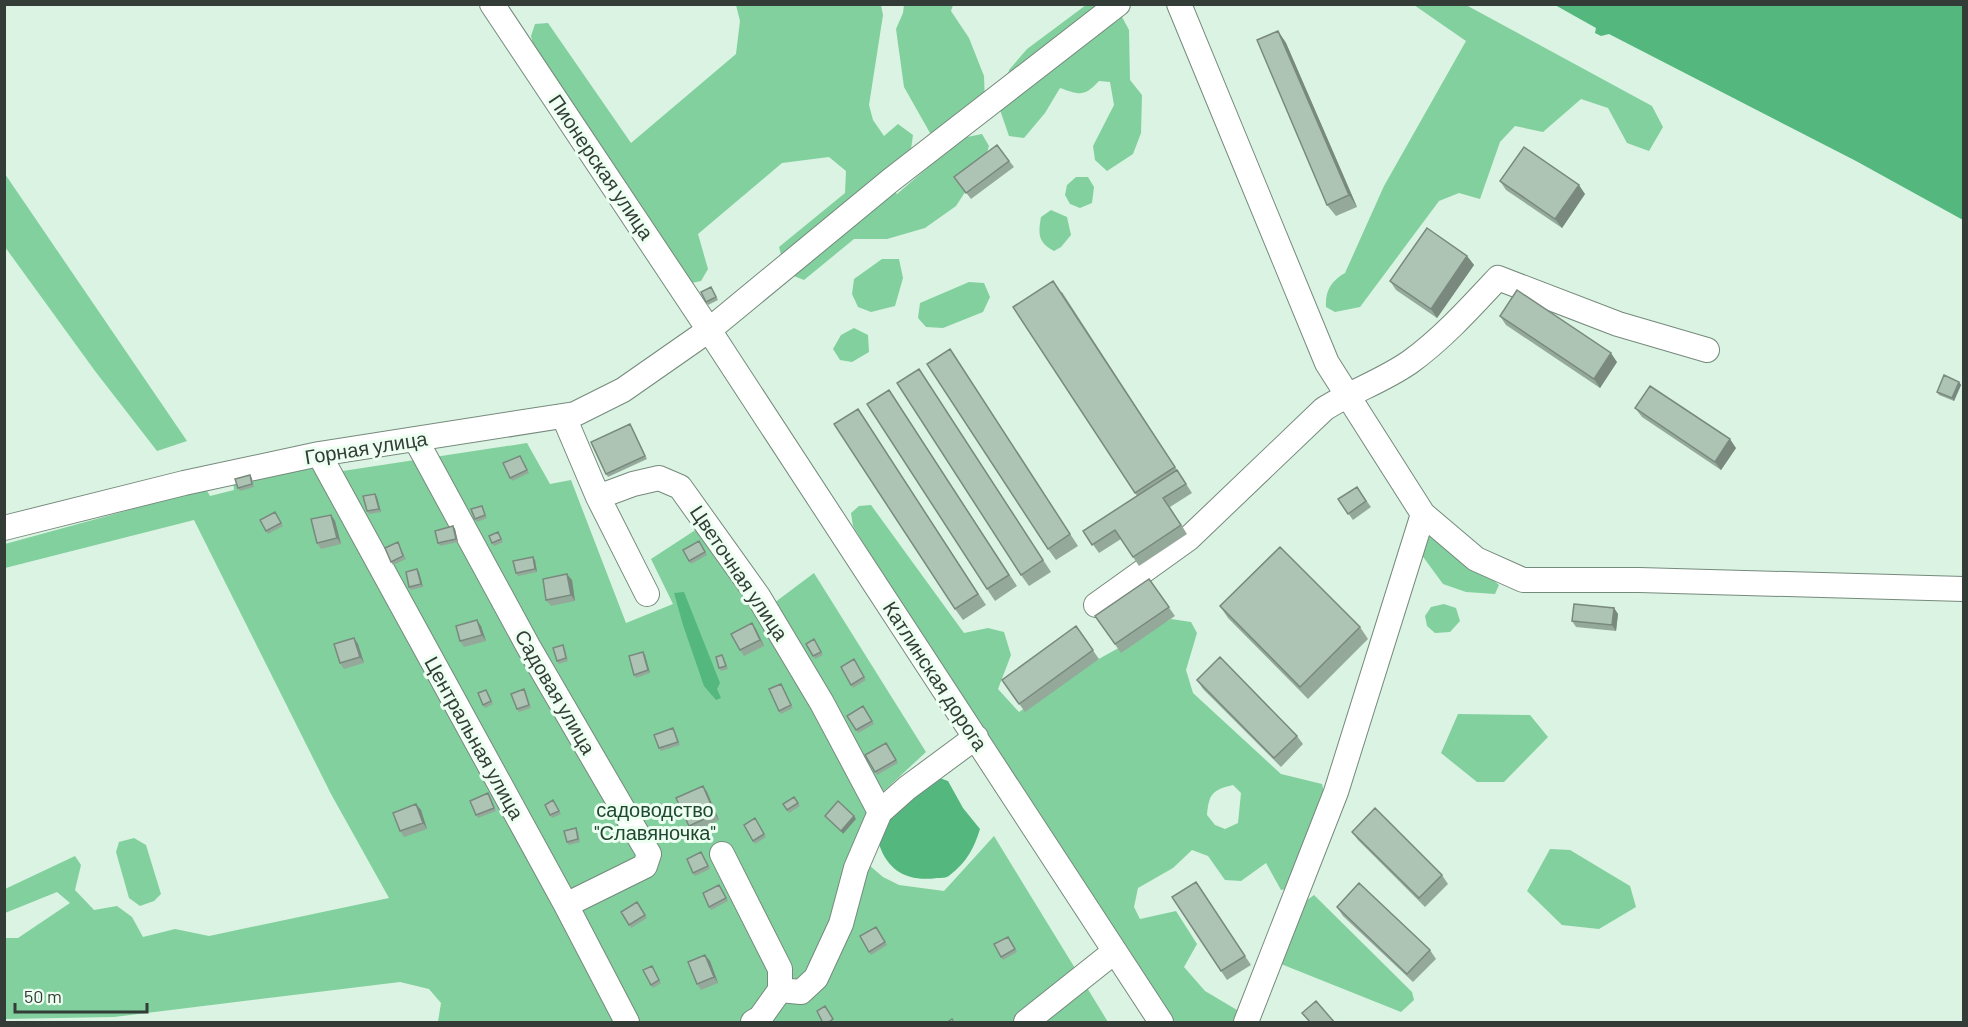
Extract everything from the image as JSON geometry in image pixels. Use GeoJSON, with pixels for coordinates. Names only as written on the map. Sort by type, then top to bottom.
{"type":"FeatureCollection","features":[{"type":"Feature","properties":{"kind":"street","name":"Пионерская улица"},"geometry":{"type":"LineString","coordinates":[[492,4],[709,330]]}},
{"type":"Feature","properties":{"kind":"street","name":"Горная улица"},"geometry":{"type":"LineString","coordinates":[[4,528],[184,483],[319,454],[575,414],[623,390],[709,330],[891,180],[1118,4]]}},
{"type":"Feature","properties":{"kind":"street"},"geometry":{"type":"LineString","coordinates":[[1179,4],[1327,363],[1423,514],[1476,559],[1523,580],[1662,581],[1964,589]]}},
{"type":"Feature","properties":{"kind":"street"},"geometry":{"type":"LineString","coordinates":[[1096,605],[1188,539],[1324,409],[1347,394],[1377,382],[1412,361],[1465,313],[1498,278],[1618,324],[1707,350]]}},
{"type":"Feature","properties":{"kind":"street","name":"Катлинская дорога"},"geometry":{"type":"LineString","coordinates":[[709,330],[1161,1023]]}},
{"type":"Feature","properties":{"kind":"street"},"geometry":{"type":"LineString","coordinates":[[564,417],[598,497],[647,594]]}},
{"type":"Feature","properties":{"kind":"street","name":"Садовая улица"},"geometry":{"type":"LineString","coordinates":[[416,440],[528,646],[649,854],[645,867],[566,905]]}},
{"type":"Feature","properties":{"kind":"street","name":"Центральная улица"},"geometry":{"type":"LineString","coordinates":[[319,454],[566,905],[627,1023]]}},
{"type":"Feature","properties":{"kind":"street","name":"Цветочная улица"},"geometry":{"type":"LineString","coordinates":[[598,497],[633,484],[659,478],[680,488],[758,596],[822,703],[880,812]]}},
{"type":"Feature","properties":{"kind":"street"},"geometry":{"type":"LineString","coordinates":[[1246,1023],[1336,792],[1423,514]]}},
{"type":"Feature","properties":{"kind":"street"},"geometry":{"type":"LineString","coordinates":[[780,990],[801,992],[816,978],[841,924],[856,868],[880,812],[907,788],[976,737]]}},
{"type":"Feature","properties":{"kind":"street"},"geometry":{"type":"LineString","coordinates":[[722,854],[780,969],[780,990],[760,1018],[753,1023]]}},
{"type":"Feature","properties":{"kind":"street"},"geometry":{"type":"LineString","coordinates":[[1026,1023],[1114,952]]}},
{"type":"Feature","properties":{"kind":"green space"},"geometry":{"type":"Polygon","coordinates":[[[736,5],[881,5],[883,15],[869,105],[873,120],[884,136],[898,124],[913,135],[911,149],[879,180],[897,194],[962,138],[982,134],[989,146],[983,165],[956,206],[925,228],[887,239],[854,239],[804,280],[786,273],[779,247],[845,193],[846,171],[829,157],[782,163],[698,234],[708,269],[701,281],[687,284],[534,49],[531,36],[535,24],[548,23],[631,143],[736,54],[740,21],[736,5]]]}},
{"type":"Feature","properties":{"kind":"green space"},"geometry":{"type":"Polygon","coordinates":[[[904,5],[953,5],[951,11],[969,38],[984,76],[985,105],[946,134],[930,133],[904,87],[896,29],[904,5]]]}},
{"type":"Feature","properties":{"kind":"green space"},"geometry":{"type":"Polygon","coordinates":[[[1086,5],[1106,5],[1121,15],[1129,30],[1130,80],[1142,95],[1141,133],[1133,154],[1107,171],[1095,160],[1093,146],[1114,105],[1110,82],[1099,81],[1089,90],[1081,93],[1060,88],[1045,113],[1024,138],[1009,136],[1000,110],[1009,70],[1027,49],[1086,5]]]}},
{"type":"Feature","properties":{"kind":"green space"},"geometry":{"type":"Polygon","coordinates":[[[1414,5],[1466,5],[1652,106],[1663,127],[1649,151],[1627,143],[1608,108],[1581,99],[1543,132],[1515,126],[1500,142],[1480,199],[1459,193],[1439,201],[1360,307],[1335,312],[1326,307],[1330,287],[1345,273],[1384,186],[1466,41],[1414,5]]]}},
{"type":"Feature","properties":{"kind":"green space"},"geometry":{"type":"Polygon","coordinates":[[[4,174],[187,441],[157,451],[95,371],[5,247],[4,174]]]}},
{"type":"Feature","properties":{"kind":"green space"},"geometry":{"type":"Polygon","coordinates":[[[1076,177],[1088,177],[1094,187],[1092,203],[1080,208],[1070,204],[1065,195],[1067,185],[1076,177]]]}},
{"type":"Feature","properties":{"kind":"green space"},"geometry":{"type":"Polygon","coordinates":[[[1051,210],[1067,217],[1071,235],[1061,247],[1054,251],[1040,237],[1041,217],[1051,210]]]}},
{"type":"Feature","properties":{"kind":"green space"},"geometry":{"type":"Polygon","coordinates":[[[882,259],[899,259],[903,278],[895,306],[871,312],[858,307],[852,294],[854,279],[882,259]]]}},
{"type":"Feature","properties":{"kind":"green space"},"geometry":{"type":"Polygon","coordinates":[[[969,282],[984,283],[990,297],[983,312],[943,328],[926,327],[918,318],[920,303],[969,282]]]}},
{"type":"Feature","properties":{"kind":"green space"},"geometry":{"type":"Polygon","coordinates":[[[854,328],[868,335],[869,352],[852,362],[840,360],[833,349],[841,335],[854,328]]]}},
{"type":"Feature","properties":{"kind":"green space","name":"садоводство \"Славяночка\""},"geometry":{"type":"Polygon","coordinates":[[[527,443],[550,484],[571,480],[626,623],[673,604],[651,559],[700,527],[762,612],[814,573],[926,752],[884,791],[855,853],[883,877],[899,885],[944,891],[994,836],[1108,1022],[438,1022],[441,1003],[429,989],[400,982],[114,1017],[5,1019],[5,938],[18,938],[70,903],[57,892],[5,913],[5,889],[75,856],[81,865],[75,890],[94,910],[117,906],[132,917],[143,937],[175,929],[209,936],[389,898],[331,794],[194,520],[5,568],[5,544],[206,489],[210,496],[234,490],[233,480],[310,469],[336,472],[527,443]]]}},
{"type":"Feature","properties":{"kind":"green space"},"geometry":{"type":"Polygon","coordinates":[[[871,505],[964,633],[988,628],[1004,632],[1011,655],[998,689],[1019,712],[1077,671],[1171,619],[1191,622],[1197,633],[1186,670],[1193,693],[1281,774],[1322,784],[1326,800],[1295,888],[1281,890],[1266,863],[1241,881],[1225,880],[1208,856],[1192,850],[1173,868],[1138,888],[1134,907],[1140,919],[1176,911],[1197,944],[1184,967],[1205,991],[1237,1010],[1239,1022],[1170,1022],[979,733],[853,526],[851,513],[859,506],[871,505]],[[1233,785],[1213,794],[1207,815],[1215,825],[1225,829],[1238,823],[1241,793],[1233,785]]]}},
{"type":"Feature","properties":{"kind":"green space"},"geometry":{"type":"Polygon","coordinates":[[[1432,535],[1465,566],[1499,585],[1495,594],[1466,592],[1443,584],[1421,554],[1422,544],[1432,535]]]}},
{"type":"Feature","properties":{"kind":"green space"},"geometry":{"type":"Polygon","coordinates":[[[1444,604],[1456,608],[1460,621],[1450,632],[1435,633],[1427,626],[1425,616],[1431,607],[1444,604]]]}},
{"type":"Feature","properties":{"kind":"green space"},"geometry":{"type":"Polygon","coordinates":[[[1458,714],[1530,715],[1548,737],[1504,782],[1477,782],[1441,753],[1458,714]]]}},
{"type":"Feature","properties":{"kind":"green space"},"geometry":{"type":"Polygon","coordinates":[[[134,838],[146,845],[161,894],[154,901],[140,906],[129,898],[116,852],[119,842],[134,838]]]}},
{"type":"Feature","properties":{"kind":"green space"},"geometry":{"type":"Polygon","coordinates":[[[1550,849],[1570,850],[1630,886],[1636,907],[1599,929],[1562,925],[1527,891],[1550,849]]]}},
{"type":"Feature","properties":{"kind":"green space"},"geometry":{"type":"Polygon","coordinates":[[[1314,895],[1412,992],[1414,1000],[1401,1012],[1281,964],[1302,904],[1314,895]]]}},
{"type":"Feature","properties":{"kind":"shaded area"},"geometry":{"type":"Polygon","coordinates":[[[1555,5],[1963,5],[1963,220],[1856,161],[1609,34],[1601,36],[1595,33],[1596,28],[1555,5]]]}},
{"type":"Feature","properties":{"kind":"shaded area"},"geometry":{"type":"Polygon","coordinates":[[[684,592],[720,683],[717,689],[721,698],[716,700],[704,686],[683,625],[674,593],[684,592]]]}},
{"type":"Feature","properties":{"kind":"shaded area"},"geometry":{"type":"Polygon","coordinates":[[[937,777],[948,781],[963,808],[980,829],[969,854],[949,876],[917,878],[894,868],[883,854],[879,844],[892,815],[937,777]]]}},
{"type":"Feature","properties":{"kind":"building"},"geometry":{"type":"Polygon","coordinates":[[[1278,31],[1349,195],[1327,205],[1257,40],[1278,31]]]}},
{"type":"Feature","properties":{"kind":"building"},"geometry":{"type":"Polygon","coordinates":[[[997,145],[1009,161],[966,193],[954,177],[997,145]]]}},
{"type":"Feature","properties":{"kind":"building"},"geometry":{"type":"Polygon","coordinates":[[[1524,147],[1579,185],[1555,219],[1500,181],[1524,147]]]}},
{"type":"Feature","properties":{"kind":"building"},"geometry":{"type":"Polygon","coordinates":[[[1427,228],[1467,256],[1431,309],[1390,281],[1427,228]]]}},
{"type":"Feature","properties":{"kind":"building"},"geometry":{"type":"Polygon","coordinates":[[[1053,281],[1175,467],[1135,493],[1013,307],[1053,281]]]}},
{"type":"Feature","properties":{"kind":"building"},"geometry":{"type":"Polygon","coordinates":[[[711,287],[716,297],[706,302],[701,292],[711,287]]]}},
{"type":"Feature","properties":{"kind":"building"},"geometry":{"type":"Polygon","coordinates":[[[1517,290],[1611,353],[1594,379],[1500,316],[1517,290]]]}},
{"type":"Feature","properties":{"kind":"building"},"geometry":{"type":"Polygon","coordinates":[[[950,349],[1070,534],[1048,549],[927,364],[950,349]]]}},
{"type":"Feature","properties":{"kind":"building"},"geometry":{"type":"Polygon","coordinates":[[[919,369],[1043,560],[1021,575],[897,383],[919,369]]]}},
{"type":"Feature","properties":{"kind":"building"},"geometry":{"type":"Polygon","coordinates":[[[1944,375],[1959,382],[1952,398],[1937,392],[1944,375]]]}},
{"type":"Feature","properties":{"kind":"building"},"geometry":{"type":"Polygon","coordinates":[[[1650,386],[1730,439],[1715,462],[1635,408],[1650,386]]]}},
{"type":"Feature","properties":{"kind":"building"},"geometry":{"type":"Polygon","coordinates":[[[889,390],[1009,575],[987,589],[867,404],[889,390]]]}},
{"type":"Feature","properties":{"kind":"building"},"geometry":{"type":"Polygon","coordinates":[[[858,409],[978,594],[955,609],[834,424],[858,409]]]}},
{"type":"Feature","properties":{"kind":"building"},"geometry":{"type":"Polygon","coordinates":[[[630,424],[645,456],[606,474],[591,442],[630,424]]]}},
{"type":"Feature","properties":{"kind":"building"},"geometry":{"type":"Polygon","coordinates":[[[520,456],[527,470],[510,478],[503,463],[520,456]]]}},
{"type":"Feature","properties":{"kind":"building"},"geometry":{"type":"Polygon","coordinates":[[[1177,470],[1186,484],[1163,498],[1181,525],[1133,557],[1115,530],[1092,545],[1083,531],[1177,470]]]}},
{"type":"Feature","properties":{"kind":"building"},"geometry":{"type":"Polygon","coordinates":[[[250,475],[252,484],[238,488],[235,479],[250,475]]]}},
{"type":"Feature","properties":{"kind":"building"},"geometry":{"type":"Polygon","coordinates":[[[1357,487],[1366,501],[1348,514],[1338,499],[1357,487]]]}},
{"type":"Feature","properties":{"kind":"building"},"geometry":{"type":"Polygon","coordinates":[[[375,494],[379,509],[367,511],[363,496],[375,494]]]}},
{"type":"Feature","properties":{"kind":"building"},"geometry":{"type":"Polygon","coordinates":[[[482,506],[485,515],[475,519],[471,509],[482,506]]]}},
{"type":"Feature","properties":{"kind":"building"},"geometry":{"type":"Polygon","coordinates":[[[275,512],[281,523],[266,531],[260,520],[275,512]]]}},
{"type":"Feature","properties":{"kind":"building"},"geometry":{"type":"Polygon","coordinates":[[[331,515],[337,538],[317,543],[311,519],[331,515]]]}},
{"type":"Feature","properties":{"kind":"building"},"geometry":{"type":"Polygon","coordinates":[[[453,526],[456,539],[438,543],[435,531],[453,526]]]}},
{"type":"Feature","properties":{"kind":"building"},"geometry":{"type":"Polygon","coordinates":[[[498,532],[501,539],[492,543],[489,536],[498,532]]]}},
{"type":"Feature","properties":{"kind":"building"},"geometry":{"type":"Polygon","coordinates":[[[699,541],[705,552],[689,561],[683,550],[699,541]]]}},
{"type":"Feature","properties":{"kind":"building"},"geometry":{"type":"Polygon","coordinates":[[[398,542],[403,556],[391,562],[385,548],[398,542]]]}},
{"type":"Feature","properties":{"kind":"building"},"geometry":{"type":"Polygon","coordinates":[[[1280,547],[1360,627],[1300,687],[1220,606],[1280,547]]]}},
{"type":"Feature","properties":{"kind":"building"},"geometry":{"type":"Polygon","coordinates":[[[533,557],[535,569],[516,573],[513,561],[533,557]]]}},
{"type":"Feature","properties":{"kind":"building"},"geometry":{"type":"Polygon","coordinates":[[[417,569],[421,584],[409,587],[406,572],[417,569]]]}},
{"type":"Feature","properties":{"kind":"building"},"geometry":{"type":"Polygon","coordinates":[[[567,574],[571,595],[546,600],[543,579],[567,574]]]}},
{"type":"Feature","properties":{"kind":"building"},"geometry":{"type":"Polygon","coordinates":[[[1149,579],[1169,607],[1115,644],[1095,616],[1149,579]]]}},
{"type":"Feature","properties":{"kind":"building"},"geometry":{"type":"Polygon","coordinates":[[[1574,604],[1614,608],[1612,625],[1572,621],[1574,604]]]}},
{"type":"Feature","properties":{"kind":"building"},"geometry":{"type":"Polygon","coordinates":[[[477,620],[482,635],[460,641],[456,626],[477,620]]]}},
{"type":"Feature","properties":{"kind":"building"},"geometry":{"type":"Polygon","coordinates":[[[752,623],[760,640],[740,650],[731,634],[752,623]]]}},
{"type":"Feature","properties":{"kind":"building"},"geometry":{"type":"Polygon","coordinates":[[[1076,626],[1093,650],[1019,704],[1002,680],[1076,626]]]}},
{"type":"Feature","properties":{"kind":"building"},"geometry":{"type":"Polygon","coordinates":[[[354,638],[360,657],[340,663],[334,644],[354,638]]]}},
{"type":"Feature","properties":{"kind":"building"},"geometry":{"type":"Polygon","coordinates":[[[814,639],[821,652],[813,656],[806,644],[814,639]]]}},
{"type":"Feature","properties":{"kind":"building"},"geometry":{"type":"Polygon","coordinates":[[[563,645],[566,658],[557,661],[553,648],[563,645]]]}},
{"type":"Feature","properties":{"kind":"building"},"geometry":{"type":"Polygon","coordinates":[[[643,652],[648,670],[634,675],[629,656],[643,652]]]}},
{"type":"Feature","properties":{"kind":"building"},"geometry":{"type":"Polygon","coordinates":[[[722,655],[726,666],[719,668],[716,657],[722,655]]]}},
{"type":"Feature","properties":{"kind":"building"},"geometry":{"type":"Polygon","coordinates":[[[1220,657],[1297,736],[1274,758],[1197,680],[1220,657]]]}},
{"type":"Feature","properties":{"kind":"building"},"geometry":{"type":"Polygon","coordinates":[[[854,659],[864,677],[851,685],[841,667],[854,659]]]}},
{"type":"Feature","properties":{"kind":"building"},"geometry":{"type":"Polygon","coordinates":[[[781,684],[791,705],[779,711],[769,689],[781,684]]]}},
{"type":"Feature","properties":{"kind":"building"},"geometry":{"type":"Polygon","coordinates":[[[524,689],[529,705],[517,709],[511,694],[524,689]]]}},
{"type":"Feature","properties":{"kind":"building"},"geometry":{"type":"Polygon","coordinates":[[[486,690],[491,701],[483,705],[478,693],[486,690]]]}},
{"type":"Feature","properties":{"kind":"building"},"geometry":{"type":"Polygon","coordinates":[[[863,706],[872,721],[856,730],[847,716],[863,706]]]}},
{"type":"Feature","properties":{"kind":"building"},"geometry":{"type":"Polygon","coordinates":[[[673,728],[678,742],[659,748],[654,735],[673,728]]]}},
{"type":"Feature","properties":{"kind":"building"},"geometry":{"type":"Polygon","coordinates":[[[886,743],[896,760],[875,772],[865,755],[886,743]]]}},
{"type":"Feature","properties":{"kind":"building"},"geometry":{"type":"Polygon","coordinates":[[[703,786],[715,814],[689,826],[676,798],[703,786]]]}},
{"type":"Feature","properties":{"kind":"building"},"geometry":{"type":"Polygon","coordinates":[[[488,793],[494,808],[476,815],[470,801],[488,793]]]}},
{"type":"Feature","properties":{"kind":"building"},"geometry":{"type":"Polygon","coordinates":[[[794,797],[798,803],[787,810],[783,804],[794,797]]]}},
{"type":"Feature","properties":{"kind":"building"},"geometry":{"type":"Polygon","coordinates":[[[553,800],[559,811],[550,815],[545,805],[553,800]]]}},
{"type":"Feature","properties":{"kind":"building"},"geometry":{"type":"Polygon","coordinates":[[[838,801],[854,816],[841,831],[825,816],[838,801]]]}},
{"type":"Feature","properties":{"kind":"building"},"geometry":{"type":"Polygon","coordinates":[[[416,804],[423,823],[400,831],[393,813],[416,804]]]}},
{"type":"Feature","properties":{"kind":"building"},"geometry":{"type":"Polygon","coordinates":[[[1375,808],[1442,875],[1419,898],[1352,832],[1375,808]]]}},
{"type":"Feature","properties":{"kind":"building"},"geometry":{"type":"Polygon","coordinates":[[[755,818],[764,834],[753,841],[744,825],[755,818]]]}},
{"type":"Feature","properties":{"kind":"building"},"geometry":{"type":"Polygon","coordinates":[[[576,828],[578,839],[567,842],[564,831],[576,828]]]}},
{"type":"Feature","properties":{"kind":"building"},"geometry":{"type":"Polygon","coordinates":[[[701,852],[708,866],[693,873],[687,859],[701,852]]]}},
{"type":"Feature","properties":{"kind":"building"},"geometry":{"type":"Polygon","coordinates":[[[1196,882],[1245,956],[1221,971],[1172,897],[1196,882]]]}},
{"type":"Feature","properties":{"kind":"building"},"geometry":{"type":"Polygon","coordinates":[[[1359,883],[1430,950],[1407,974],[1337,907],[1359,883]]]}},
{"type":"Feature","properties":{"kind":"building"},"geometry":{"type":"Polygon","coordinates":[[[719,885],[726,898],[709,907],[703,893],[719,885]]]}},
{"type":"Feature","properties":{"kind":"building"},"geometry":{"type":"Polygon","coordinates":[[[637,902],[645,915],[629,925],[621,912],[637,902]]]}},
{"type":"Feature","properties":{"kind":"building"},"geometry":{"type":"Polygon","coordinates":[[[876,927],[885,942],[869,952],[860,936],[876,927]]]}},
{"type":"Feature","properties":{"kind":"building"},"geometry":{"type":"Polygon","coordinates":[[[1008,937],[1015,949],[1001,957],[994,944],[1008,937]]]}},
{"type":"Feature","properties":{"kind":"building"},"geometry":{"type":"Polygon","coordinates":[[[705,955],[714,977],[697,984],[688,962],[705,955]]]}},
{"type":"Feature","properties":{"kind":"building"},"geometry":{"type":"Polygon","coordinates":[[[652,966],[659,980],[651,985],[643,970],[652,966]]]}},
{"type":"Feature","properties":{"kind":"building"},"geometry":{"type":"Polygon","coordinates":[[[1316,1001],[1335,1023],[1311,1023],[1302,1013],[1316,1001]]]}},
{"type":"Feature","properties":{"kind":"building"},"geometry":{"type":"Polygon","coordinates":[[[825,1006],[833,1019],[823,1023],[817,1011],[825,1006]]]}}]}
